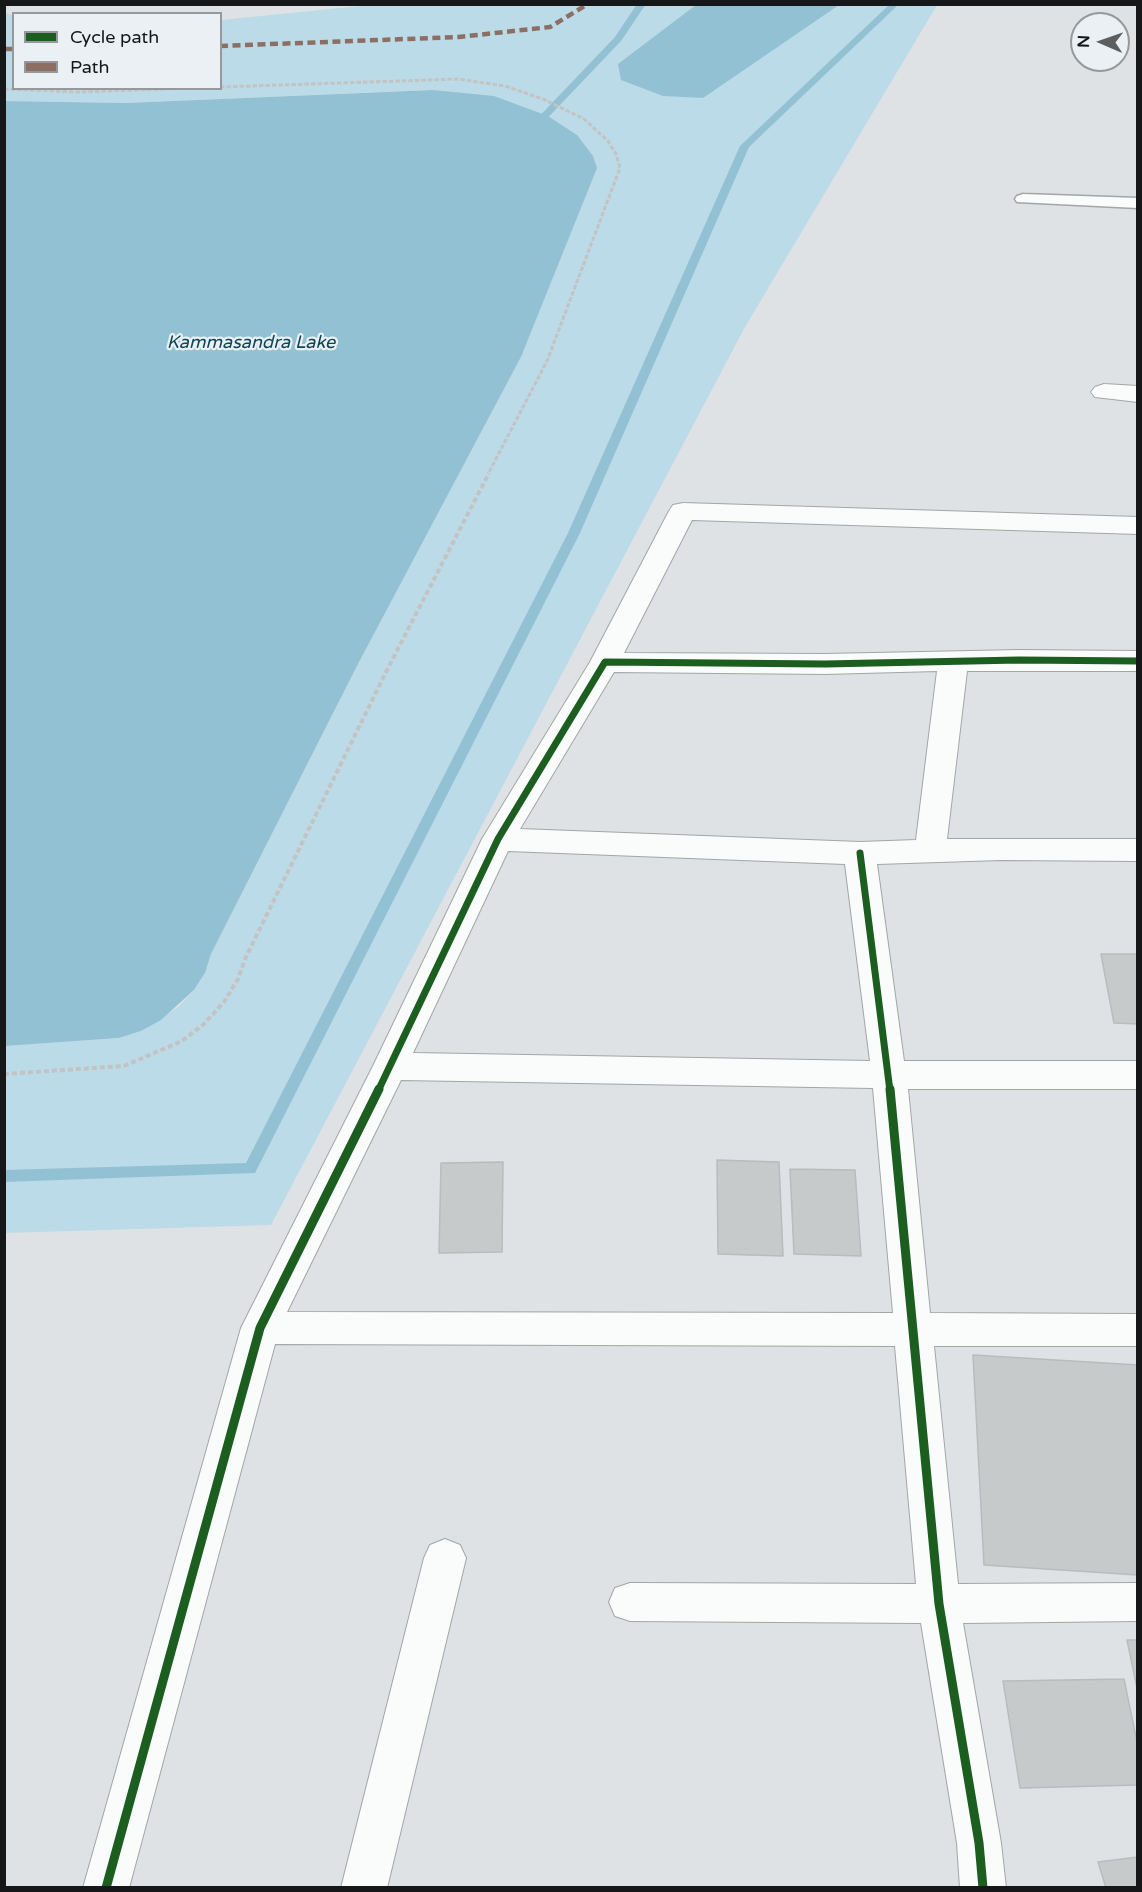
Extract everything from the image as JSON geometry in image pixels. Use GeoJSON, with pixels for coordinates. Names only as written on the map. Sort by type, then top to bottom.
{"type":"FeatureCollection","features":[{"type":"Feature","properties":{"kind":"street"},"geometry":{"type":"LineString","coordinates":[[1104,392],[1137,394]]}},
{"type":"Feature","properties":{"kind":"street"},"geometry":{"type":"LineString","coordinates":[[106,1887],[260,1328],[390,1066],[498,839],[605,662],[683,511],[1137,526]]}},
{"type":"Feature","properties":{"kind":"street"},"geometry":{"type":"LineString","coordinates":[[930,851],[953,661]]}},
{"type":"Feature","properties":{"kind":"street"},"geometry":{"type":"LineString","coordinates":[[605,662],[825,664],[1137,661]]}},
{"type":"Feature","properties":{"kind":"street"},"geometry":{"type":"LineString","coordinates":[[498,839],[860,853],[1001,849],[1137,850]]}},
{"type":"Feature","properties":{"kind":"street"},"geometry":{"type":"LineString","coordinates":[[860,853],[889,1075],[939,1604],[979,1843],[983,1887]]}},
{"type":"Feature","properties":{"kind":"street"},"geometry":{"type":"LineString","coordinates":[[390,1066],[889,1075],[1137,1075]]}},
{"type":"Feature","properties":{"kind":"street"},"geometry":{"type":"LineString","coordinates":[[260,1328],[1137,1330]]}},
{"type":"Feature","properties":{"kind":"street"},"geometry":{"type":"LineString","coordinates":[[364,1887],[445,1558]]}},
{"type":"Feature","properties":{"kind":"street"},"geometry":{"type":"LineString","coordinates":[[630,1602],[939,1604],[1137,1602]]}},
{"type":"Feature","properties":{"kind":"lane"},"geometry":{"type":"LineString","coordinates":[[1023,199],[1137,203]]}},
{"type":"Feature","properties":{"kind":"path"},"geometry":{"type":"LineString","coordinates":[[4,1074],[124,1065],[156,1054],[182,1041],[204,1024],[224,1002],[238,979],[245,959],[382,680],[547,361],[620,168],[616,153],[608,141],[584,119],[543,99],[505,86],[458,79],[433,79],[222,87]]}},
{"type":"Feature","properties":{"kind":"path"},"geometry":{"type":"LineString","coordinates":[[32,90],[87,92],[142,90]]}},
{"type":"Feature","properties":{"kind":"shaded area"},"geometry":{"type":"Polygon","coordinates":[[[380,4],[937,5],[745,327],[271,1225],[5,1233],[5,1046],[119,1038],[141,1031],[178,1007],[194,990],[205,973],[211,954],[358,664],[521,357],[596,167],[433,90],[126,103],[5,101],[4,13],[12,15],[12,90],[222,90],[222,20],[380,4]]]}},
{"type":"Feature","properties":{"kind":"water"},"geometry":{"type":"Polygon","coordinates":[[[696,5],[839,5],[703,98],[663,96],[621,80],[618,64],[696,5]]]}},
{"type":"Feature","properties":{"kind":"water","name":"Kammasandra Lake"},"geometry":{"type":"Polygon","coordinates":[[[433,90],[494,96],[548,116],[577,135],[593,156],[597,168],[521,357],[358,664],[211,954],[205,973],[194,990],[161,1020],[141,1031],[119,1038],[5,1046],[5,101],[126,103],[433,90]]]}},
{"type":"Feature","properties":{"kind":"building"},"geometry":{"type":"Polygon","coordinates":[[[1101,954],[1138,954],[1138,1024],[1114,1023],[1101,954]]]}},
{"type":"Feature","properties":{"kind":"building"},"geometry":{"type":"Polygon","coordinates":[[[717,1160],[779,1162],[783,1256],[718,1254],[717,1160]]]}},
{"type":"Feature","properties":{"kind":"building"},"geometry":{"type":"Polygon","coordinates":[[[503,1162],[502,1252],[439,1253],[441,1163],[503,1162]]]}},
{"type":"Feature","properties":{"kind":"building"},"geometry":{"type":"Polygon","coordinates":[[[790,1169],[855,1170],[861,1256],[794,1254],[790,1169]]]}},
{"type":"Feature","properties":{"kind":"building"},"geometry":{"type":"Polygon","coordinates":[[[973,1355],[1138,1365],[1138,1575],[984,1565],[973,1355]]]}},
{"type":"Feature","properties":{"kind":"building"},"geometry":{"type":"Polygon","coordinates":[[[1127,1640],[1138,1640],[1138,1693],[1127,1640]]]}},
{"type":"Feature","properties":{"kind":"building"},"geometry":{"type":"Polygon","coordinates":[[[1124,1679],[1138,1747],[1138,1785],[1020,1788],[1003,1681],[1124,1679]]]}},
{"type":"Feature","properties":{"kind":"building"},"geometry":{"type":"Polygon","coordinates":[[[1138,1857],[1138,1888],[1106,1888],[1098,1862],[1138,1857]]]}},
{"type":"Feature","properties":{"kind":"waterway"},"geometry":{"type":"LineString","coordinates":[[534,127],[618,39],[642,4]]}},
{"type":"Feature","properties":{"kind":"waterway"},"geometry":{"type":"LineString","coordinates":[[4,1176],[250,1169],[574,533],[745,146],[895,4]]}},
{"type":"Feature","properties":{"kind":"marked path"},"geometry":{"type":"LineString","coordinates":[[222,46],[459,37],[550,27],[588,4]]}},
{"type":"Feature","properties":{"kind":"marked path"},"geometry":{"type":"LineString","coordinates":[[4,49],[12,49]]}},
{"type":"Feature","properties":{"kind":"cycle path"},"geometry":{"type":"LineString","coordinates":[[106,1888],[260,1328],[390,1066],[498,839],[605,662],[825,664],[1019,660],[1138,661]]}},
{"type":"Feature","properties":{"kind":"cycle path"},"geometry":{"type":"LineString","coordinates":[[860,853],[889,1075],[939,1604],[979,1843],[983,1888]]}}]}
